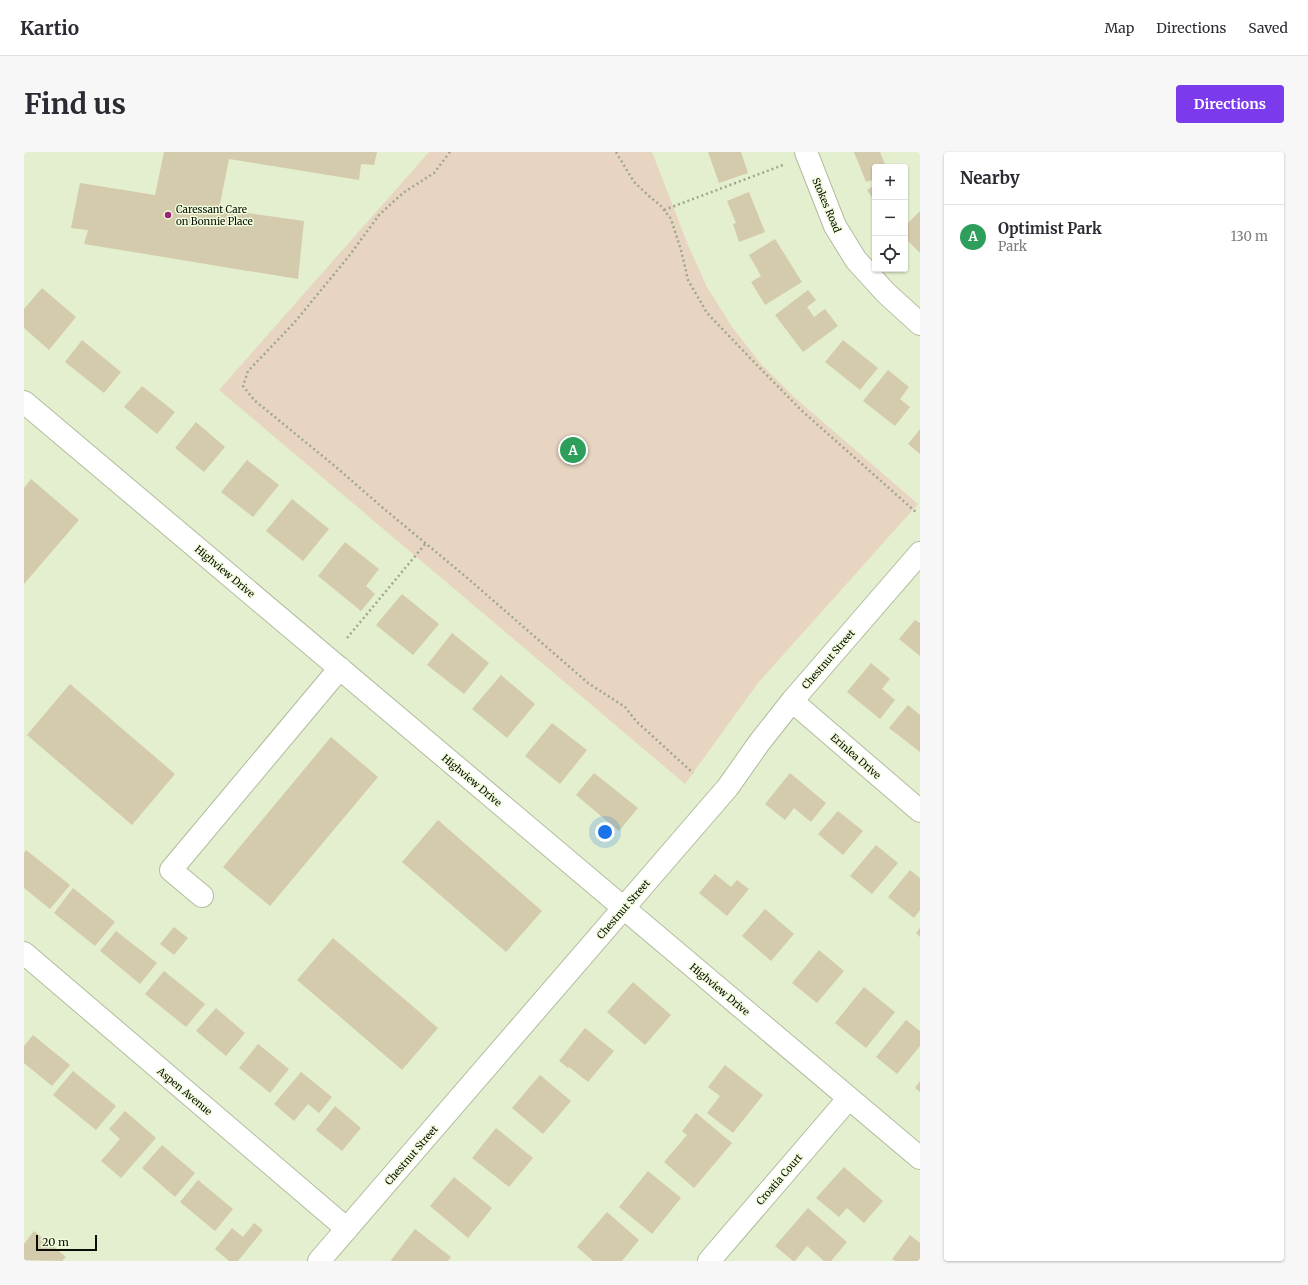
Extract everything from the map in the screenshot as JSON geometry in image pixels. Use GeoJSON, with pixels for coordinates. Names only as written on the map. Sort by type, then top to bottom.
{"type":"FeatureCollection","features":[{"type":"Feature","properties":{"kind":"street","name":"Stokes Road"},"geometry":{"type":"LineString","coordinates":[[806,152],[835,226],[856,260],[886,293],[920,324]]}},
{"type":"Feature","properties":{"kind":"street","name":"Highview Drive"},"geometry":{"type":"LineString","coordinates":[[24,402],[920,1158]]}},
{"type":"Feature","properties":{"kind":"street","name":"Chestnut Street"},"geometry":{"type":"LineString","coordinates":[[319,1261],[728,787],[759,743],[792,701],[920,553]]}},
{"type":"Feature","properties":{"kind":"street"},"geometry":{"type":"LineString","coordinates":[[202,896],[171,870],[340,668]]}},
{"type":"Feature","properties":{"kind":"street","name":"Erinlea Drive"},"geometry":{"type":"LineString","coordinates":[[792,701],[920,811]]}},
{"type":"Feature","properties":{"kind":"street","name":"Aspen Avenue"},"geometry":{"type":"LineString","coordinates":[[24,953],[347,1229]]}},
{"type":"Feature","properties":{"kind":"street","name":"Croatia Court"},"geometry":{"type":"LineString","coordinates":[[709,1261],[849,1098]]}},
{"type":"Feature","properties":{"kind":"path"},"geometry":{"type":"LineString","coordinates":[[450,152],[434,173],[403,193],[379,215],[349,256],[294,323],[248,371],[243,386],[254,400],[465,576],[588,684],[625,707],[636,721],[693,773]]}},
{"type":"Feature","properties":{"kind":"path"},"geometry":{"type":"LineString","coordinates":[[616,152],[634,182],[672,219],[688,280],[707,312],[801,410],[917,513]]}},
{"type":"Feature","properties":{"kind":"path"},"geometry":{"type":"LineString","coordinates":[[664,210],[783,165]]}},
{"type":"Feature","properties":{"kind":"path"},"geometry":{"type":"LineString","coordinates":[[347,638],[426,543]]}},
{"type":"Feature","properties":{"kind":"shaded area"},"geometry":{"type":"Polygon","coordinates":[[[429,152],[652,152],[688,245],[707,287],[732,327],[761,364],[794,397],[918,504],[758,683],[685,784],[219,390],[429,152]]]}},
{"type":"Feature","properties":{"kind":"building","name":"Caressant Care on Bonnie Place"},"geometry":{"type":"Polygon","coordinates":[[[164,152],[377,152],[374,165],[361,164],[359,180],[229,159],[219,209],[304,221],[298,279],[84,244],[88,230],[71,228],[80,183],[155,195],[164,152]]]}},
{"type":"Feature","properties":{"kind":"building"},"geometry":{"type":"Polygon","coordinates":[[[708,152],[741,152],[748,173],[719,183],[708,152]]]}},
{"type":"Feature","properties":{"kind":"building"},"geometry":{"type":"Polygon","coordinates":[[[854,152],[880,152],[885,164],[872,164],[872,180],[866,182],[854,152]]]}},
{"type":"Feature","properties":{"kind":"building"},"geometry":{"type":"Polygon","coordinates":[[[872,187],[872,198],[867,190],[872,187]]]}},
{"type":"Feature","properties":{"kind":"building"},"geometry":{"type":"Polygon","coordinates":[[[749,192],[765,232],[739,242],[733,224],[736,223],[727,201],[749,192]]]}},
{"type":"Feature","properties":{"kind":"building"},"geometry":{"type":"Polygon","coordinates":[[[920,211],[920,253],[908,241],[908,223],[920,211]]]}},
{"type":"Feature","properties":{"kind":"building"},"geometry":{"type":"Polygon","coordinates":[[[775,239],[802,282],[765,305],[751,282],[761,276],[749,255],[775,239]]]}},
{"type":"Feature","properties":{"kind":"building"},"geometry":{"type":"Polygon","coordinates":[[[42,288],[76,317],[49,350],[24,328],[24,309],[42,288]]]}},
{"type":"Feature","properties":{"kind":"building"},"geometry":{"type":"Polygon","coordinates":[[[808,290],[816,300],[807,307],[814,317],[825,309],[838,326],[803,352],[775,315],[808,290]]]}},
{"type":"Feature","properties":{"kind":"building"},"geometry":{"type":"Polygon","coordinates":[[[82,340],[121,372],[104,393],[65,362],[82,340]]]}},
{"type":"Feature","properties":{"kind":"building"},"geometry":{"type":"Polygon","coordinates":[[[843,340],[878,368],[860,390],[825,362],[843,340]]]}},
{"type":"Feature","properties":{"kind":"building"},"geometry":{"type":"Polygon","coordinates":[[[888,370],[909,387],[900,399],[910,407],[895,426],[863,401],[888,370]]]}},
{"type":"Feature","properties":{"kind":"building"},"geometry":{"type":"Polygon","coordinates":[[[142,386],[175,412],[157,434],[124,407],[142,386]]]}},
{"type":"Feature","properties":{"kind":"building"},"geometry":{"type":"Polygon","coordinates":[[[196,422],[225,447],[204,472],[175,448],[196,422]]]}},
{"type":"Feature","properties":{"kind":"building"},"geometry":{"type":"Polygon","coordinates":[[[920,429],[920,454],[908,444],[920,429]]]}},
{"type":"Feature","properties":{"kind":"building"},"geometry":{"type":"Polygon","coordinates":[[[247,460],[279,485],[253,517],[221,492],[247,460]]]}},
{"type":"Feature","properties":{"kind":"building"},"geometry":{"type":"Polygon","coordinates":[[[31,479],[79,520],[24,584],[24,488],[31,479]]]}},
{"type":"Feature","properties":{"kind":"building"},"geometry":{"type":"Polygon","coordinates":[[[292,499],[329,529],[303,561],[266,531],[292,499]]]}},
{"type":"Feature","properties":{"kind":"building"},"geometry":{"type":"Polygon","coordinates":[[[345,542],[379,569],[366,586],[375,594],[361,611],[318,576],[345,542]]]}},
{"type":"Feature","properties":{"kind":"building"},"geometry":{"type":"Polygon","coordinates":[[[402,594],[439,624],[413,655],[376,625],[402,594]]]}},
{"type":"Feature","properties":{"kind":"building"},"geometry":{"type":"Polygon","coordinates":[[[915,620],[920,623],[920,656],[899,639],[915,620]]]}},
{"type":"Feature","properties":{"kind":"building"},"geometry":{"type":"Polygon","coordinates":[[[452,633],[489,663],[464,694],[427,665],[452,633]]]}},
{"type":"Feature","properties":{"kind":"building"},"geometry":{"type":"Polygon","coordinates":[[[871,663],[890,679],[882,689],[895,700],[880,719],[847,692],[871,663]]]}},
{"type":"Feature","properties":{"kind":"building"},"geometry":{"type":"Polygon","coordinates":[[[501,675],[535,704],[507,738],[472,709],[501,675]]]}},
{"type":"Feature","properties":{"kind":"building"},"geometry":{"type":"Polygon","coordinates":[[[70,684],[175,774],[132,825],[27,735],[70,684]]]}},
{"type":"Feature","properties":{"kind":"building"},"geometry":{"type":"Polygon","coordinates":[[[908,705],[920,715],[920,752],[889,728],[908,705]]]}},
{"type":"Feature","properties":{"kind":"building"},"geometry":{"type":"Polygon","coordinates":[[[552,723],[587,750],[560,784],[525,756],[552,723]]]}},
{"type":"Feature","properties":{"kind":"building"},"geometry":{"type":"Polygon","coordinates":[[[331,737],[378,777],[270,906],[223,867],[331,737]]]}},
{"type":"Feature","properties":{"kind":"building"},"geometry":{"type":"Polygon","coordinates":[[[594,773],[638,808],[619,831],[576,795],[594,773]]]}},
{"type":"Feature","properties":{"kind":"building"},"geometry":{"type":"Polygon","coordinates":[[[790,773],[826,803],[811,822],[794,808],[785,820],[765,804],[790,773]]]}},
{"type":"Feature","properties":{"kind":"building"},"geometry":{"type":"Polygon","coordinates":[[[838,811],[863,831],[843,855],[818,834],[838,811]]]}},
{"type":"Feature","properties":{"kind":"building"},"geometry":{"type":"Polygon","coordinates":[[[438,820],[542,911],[506,952],[402,862],[438,820]]]}},
{"type":"Feature","properties":{"kind":"building"},"geometry":{"type":"Polygon","coordinates":[[[876,845],[898,863],[872,894],[850,876],[876,845]]]}},
{"type":"Feature","properties":{"kind":"building"},"geometry":{"type":"Polygon","coordinates":[[[26,850],[70,885],[50,909],[24,888],[24,853],[26,850]]]}},
{"type":"Feature","properties":{"kind":"building"},"geometry":{"type":"Polygon","coordinates":[[[910,870],[920,878],[920,910],[914,918],[888,897],[910,870]]]}},
{"type":"Feature","properties":{"kind":"building"},"geometry":{"type":"Polygon","coordinates":[[[715,874],[731,887],[737,880],[749,889],[727,916],[699,893],[715,874]]]}},
{"type":"Feature","properties":{"kind":"building"},"geometry":{"type":"Polygon","coordinates":[[[73,888],[115,922],[95,946],[54,913],[73,888]]]}},
{"type":"Feature","properties":{"kind":"building"},"geometry":{"type":"Polygon","coordinates":[[[765,909],[794,934],[771,961],[742,936],[765,909]]]}},
{"type":"Feature","properties":{"kind":"building"},"geometry":{"type":"Polygon","coordinates":[[[174,927],[188,938],[174,955],[160,944],[174,927]]]}},
{"type":"Feature","properties":{"kind":"building"},"geometry":{"type":"Polygon","coordinates":[[[920,928],[920,937],[916,933],[920,928]]]}},
{"type":"Feature","properties":{"kind":"building"},"geometry":{"type":"Polygon","coordinates":[[[116,931],[157,963],[140,984],[100,951],[116,931]]]}},
{"type":"Feature","properties":{"kind":"building"},"geometry":{"type":"Polygon","coordinates":[[[333,938],[438,1028],[402,1070],[297,980],[333,938]]]}},
{"type":"Feature","properties":{"kind":"building"},"geometry":{"type":"Polygon","coordinates":[[[819,950],[844,971],[817,1003],[792,983],[819,950]]]}},
{"type":"Feature","properties":{"kind":"building"},"geometry":{"type":"Polygon","coordinates":[[[164,971],[205,1004],[186,1027],[145,994],[164,971]]]}},
{"type":"Feature","properties":{"kind":"building"},"geometry":{"type":"Polygon","coordinates":[[[633,982],[671,1015],[645,1045],[607,1012],[633,982]]]}},
{"type":"Feature","properties":{"kind":"building"},"geometry":{"type":"Polygon","coordinates":[[[864,987],[895,1012],[866,1048],[835,1023],[864,987]]]}},
{"type":"Feature","properties":{"kind":"building"},"geometry":{"type":"Polygon","coordinates":[[[216,1008],[245,1033],[226,1056],[196,1031],[216,1008]]]}},
{"type":"Feature","properties":{"kind":"building"},"geometry":{"type":"Polygon","coordinates":[[[906,1020],[920,1031],[920,1046],[897,1074],[876,1057],[906,1020]]]}},
{"type":"Feature","properties":{"kind":"building"},"geometry":{"type":"Polygon","coordinates":[[[585,1028],[614,1051],[588,1082],[559,1061],[585,1028]]]}},
{"type":"Feature","properties":{"kind":"building"},"geometry":{"type":"Polygon","coordinates":[[[33,1035],[70,1065],[52,1086],[24,1063],[24,1046],[33,1035]]]}},
{"type":"Feature","properties":{"kind":"building"},"geometry":{"type":"Polygon","coordinates":[[[258,1044],[289,1069],[270,1093],[239,1068],[258,1044]]]}},
{"type":"Feature","properties":{"kind":"building"},"geometry":{"type":"Polygon","coordinates":[[[725,1065],[763,1095],[733,1133],[707,1113],[720,1096],[708,1087],[725,1065]]]}},
{"type":"Feature","properties":{"kind":"building"},"geometry":{"type":"Polygon","coordinates":[[[73,1071],[116,1106],[96,1130],[53,1095],[73,1071]]]}},
{"type":"Feature","properties":{"kind":"building"},"geometry":{"type":"Polygon","coordinates":[[[301,1072],[332,1097],[319,1113],[308,1104],[294,1121],[274,1104],[301,1072]]]}},
{"type":"Feature","properties":{"kind":"building"},"geometry":{"type":"Polygon","coordinates":[[[540,1075],[571,1101],[543,1134],[512,1108],[540,1075]]]}},
{"type":"Feature","properties":{"kind":"building"},"geometry":{"type":"Polygon","coordinates":[[[920,1081],[920,1092],[915,1088],[920,1081]]]}},
{"type":"Feature","properties":{"kind":"building"},"geometry":{"type":"Polygon","coordinates":[[[335,1106],[361,1128],[342,1151],[316,1130],[335,1106]]]}},
{"type":"Feature","properties":{"kind":"building"},"geometry":{"type":"Polygon","coordinates":[[[125,1111],[156,1138],[121,1178],[101,1161],[120,1139],[109,1129],[125,1111]]]}},
{"type":"Feature","properties":{"kind":"building"},"geometry":{"type":"Polygon","coordinates":[[[696,1113],[732,1143],[694,1188],[664,1162],[687,1135],[682,1131],[696,1113]]]}},
{"type":"Feature","properties":{"kind":"building"},"geometry":{"type":"Polygon","coordinates":[[[496,1128],[533,1158],[509,1187],[472,1158],[496,1128]]]}},
{"type":"Feature","properties":{"kind":"building"},"geometry":{"type":"Polygon","coordinates":[[[162,1145],[195,1173],[175,1197],[142,1168],[162,1145]]]}},
{"type":"Feature","properties":{"kind":"building"},"geometry":{"type":"Polygon","coordinates":[[[844,1167],[883,1201],[864,1223],[847,1208],[839,1217],[816,1198],[844,1167]]]}},
{"type":"Feature","properties":{"kind":"building"},"geometry":{"type":"Polygon","coordinates":[[[648,1171],[681,1198],[652,1234],[619,1207],[648,1171]]]}},
{"type":"Feature","properties":{"kind":"building"},"geometry":{"type":"Polygon","coordinates":[[[454,1177],[492,1208],[468,1238],[430,1206],[454,1177]]]}},
{"type":"Feature","properties":{"kind":"building"},"geometry":{"type":"Polygon","coordinates":[[[198,1180],[233,1209],[215,1231],[180,1202],[198,1180]]]}},
{"type":"Feature","properties":{"kind":"building"},"geometry":{"type":"Polygon","coordinates":[[[808,1208],[847,1242],[831,1261],[824,1261],[807,1246],[795,1261],[793,1261],[775,1246],[808,1208]]]}},
{"type":"Feature","properties":{"kind":"building"},"geometry":{"type":"Polygon","coordinates":[[[607,1212],[639,1240],[622,1261],[593,1261],[577,1247],[607,1212]]]}},
{"type":"Feature","properties":{"kind":"building"},"geometry":{"type":"Polygon","coordinates":[[[254,1223],[263,1230],[238,1261],[229,1261],[215,1249],[232,1228],[243,1237],[254,1223]]]}},
{"type":"Feature","properties":{"kind":"building"},"geometry":{"type":"Polygon","coordinates":[[[415,1229],[451,1257],[448,1261],[392,1261],[391,1260],[415,1229]]]}},
{"type":"Feature","properties":{"kind":"building"},"geometry":{"type":"Polygon","coordinates":[[[34,1231],[66,1257],[62,1261],[24,1260],[24,1244],[34,1231]]]}},
{"type":"Feature","properties":{"kind":"building"},"geometry":{"type":"Polygon","coordinates":[[[910,1235],[920,1243],[920,1261],[895,1261],[892,1259],[910,1235]]]}},
{"type":"Feature","properties":{"kind":"place","name":"Caressant Care on Bonnie Place"},"geometry":{"type":"Point","coordinates":[168,215]}},
{"type":"Feature","properties":{"kind":"place","name":"Optimist Park"},"geometry":{"type":"Point","coordinates":[573,450]}}]}
